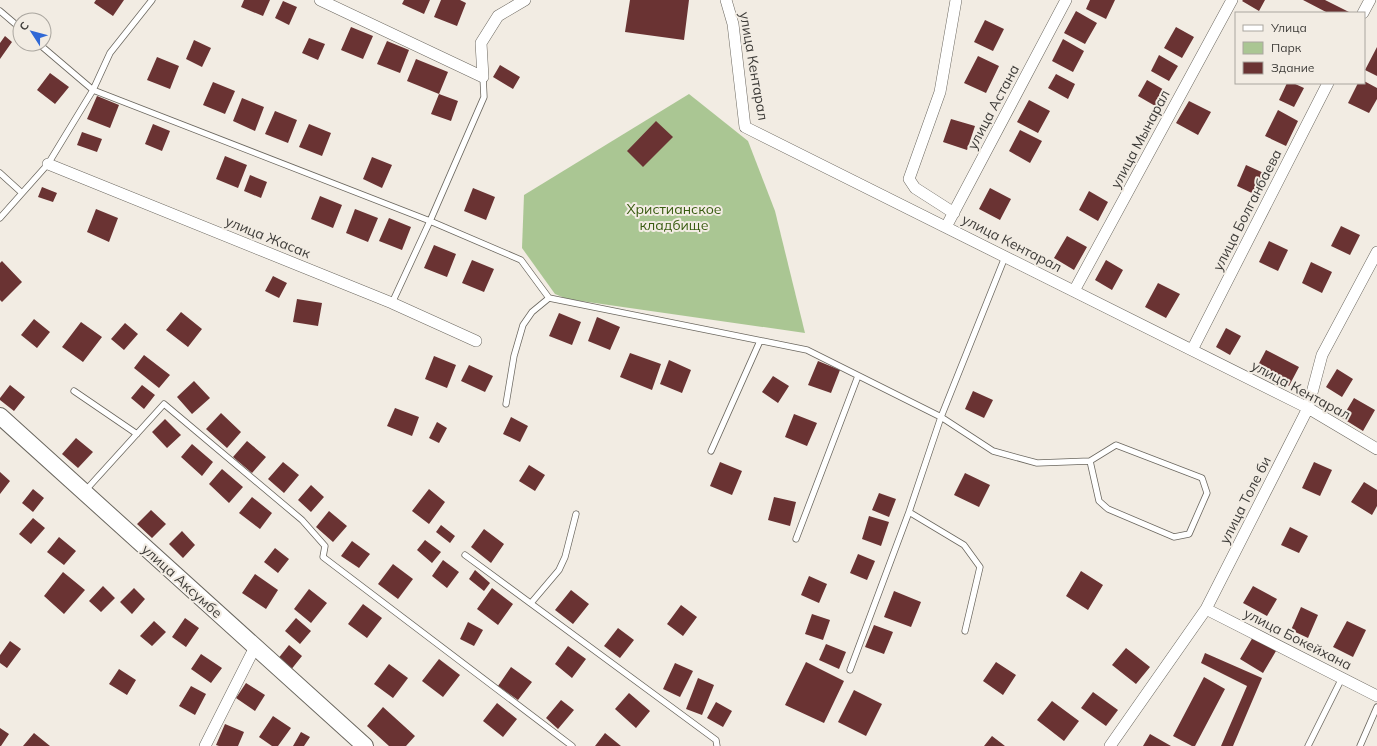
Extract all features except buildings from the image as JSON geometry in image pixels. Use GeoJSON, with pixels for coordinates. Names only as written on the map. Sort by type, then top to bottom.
{"type":"FeatureCollection","features":[{"type":"Feature","properties":{"kind":"main road","name":"улица Аксумбе"},"geometry":{"type":"LineString","coordinates":[[0,416],[365,746]]}},
{"type":"Feature","properties":{"kind":"street"},"geometry":{"type":"LineString","coordinates":[[320,0],[483,77],[481,43],[498,16],[526,0]]}},
{"type":"Feature","properties":{"kind":"street","name":"улица Кентарал"},"geometry":{"type":"LineString","coordinates":[[726,0],[733,24],[746,128],[1308,408],[1377,449]]}},
{"type":"Feature","properties":{"kind":"street"},"geometry":{"type":"LineString","coordinates":[[954,213],[915,188],[909,179],[940,92],[956,0]]}},
{"type":"Feature","properties":{"kind":"street","name":"улица Астана"},"geometry":{"type":"LineString","coordinates":[[946,227],[1066,0]]}},
{"type":"Feature","properties":{"kind":"street","name":"улица Мынарал"},"geometry":{"type":"LineString","coordinates":[[1074,291],[1232,0]]}},
{"type":"Feature","properties":{"kind":"street"},"geometry":{"type":"LineString","coordinates":[[1364,12],[1370,0]]}},
{"type":"Feature","properties":{"kind":"street","name":"улица Болганбаева"},"geometry":{"type":"LineString","coordinates":[[1192,350],[1327,84]]}},
{"type":"Feature","properties":{"kind":"street","name":"улица Жасак"},"geometry":{"type":"LineString","coordinates":[[48,164],[392,303],[476,341]]}},
{"type":"Feature","properties":{"kind":"street","name":"улица Толе би"},"geometry":{"type":"LineString","coordinates":[[1110,746],[1206,609],[1308,408],[1322,355],[1372,273],[1377,252]]}},
{"type":"Feature","properties":{"kind":"street","name":"улица Бокейхана"},"geometry":{"type":"LineString","coordinates":[[1206,609],[1377,696]]}},
{"type":"Feature","properties":{"kind":"street"},"geometry":{"type":"LineString","coordinates":[[205,746],[255,647]]}},
{"type":"Feature","properties":{"kind":"lane"},"geometry":{"type":"LineString","coordinates":[[0,218],[48,164],[93,90],[110,53],[152,0]]}},
{"type":"Feature","properties":{"kind":"lane"},"geometry":{"type":"LineString","coordinates":[[0,11],[12,21]]}},
{"type":"Feature","properties":{"kind":"lane"},"geometry":{"type":"LineString","coordinates":[[48,52],[93,90],[430,221],[521,260],[550,298],[807,350],[941,418],[993,451],[1037,463],[1090,461],[1116,445],[1202,478],[1207,493],[1189,534],[1174,537],[1108,509],[1099,501],[1090,461]]}},
{"type":"Feature","properties":{"kind":"lane"},"geometry":{"type":"LineString","coordinates":[[392,303],[430,221],[484,97],[483,77]]}},
{"type":"Feature","properties":{"kind":"lane"},"geometry":{"type":"LineString","coordinates":[[0,173],[22,193]]}},
{"type":"Feature","properties":{"kind":"lane"},"geometry":{"type":"LineString","coordinates":[[850,670],[909,512],[941,418],[1005,257]]}},
{"type":"Feature","properties":{"kind":"lane"},"geometry":{"type":"LineString","coordinates":[[506,404],[514,356],[523,324],[532,312],[550,298]]}},
{"type":"Feature","properties":{"kind":"lane"},"geometry":{"type":"LineString","coordinates":[[711,451],[760,341]]}},
{"type":"Feature","properties":{"kind":"lane"},"geometry":{"type":"LineString","coordinates":[[796,539],[858,376]]}},
{"type":"Feature","properties":{"kind":"lane"},"geometry":{"type":"LineString","coordinates":[[74,391],[137,434]]}},
{"type":"Feature","properties":{"kind":"lane"},"geometry":{"type":"LineString","coordinates":[[84,492],[164,404],[302,520],[325,546],[323,558],[572,746]]}},
{"type":"Feature","properties":{"kind":"lane"},"geometry":{"type":"LineString","coordinates":[[909,512],[964,545],[980,567],[965,631]]}},
{"type":"Feature","properties":{"kind":"lane"},"geometry":{"type":"LineString","coordinates":[[531,603],[559,570],[565,557],[576,514]]}},
{"type":"Feature","properties":{"kind":"lane"},"geometry":{"type":"LineString","coordinates":[[465,555],[716,740],[717,746]]}},
{"type":"Feature","properties":{"kind":"lane"},"geometry":{"type":"LineString","coordinates":[[1308,746],[1342,678]]}},
{"type":"Feature","properties":{"kind":"lane"},"geometry":{"type":"LineString","coordinates":[[1360,746],[1377,707]]}},
{"type":"Feature","properties":{"kind":"green space","name":"Христианское кладбище"},"geometry":{"type":"Polygon","coordinates":[[[689,94],[748,141],[775,211],[805,333],[567,299],[555,294],[522,248],[524,195],[689,94]]]}}]}
